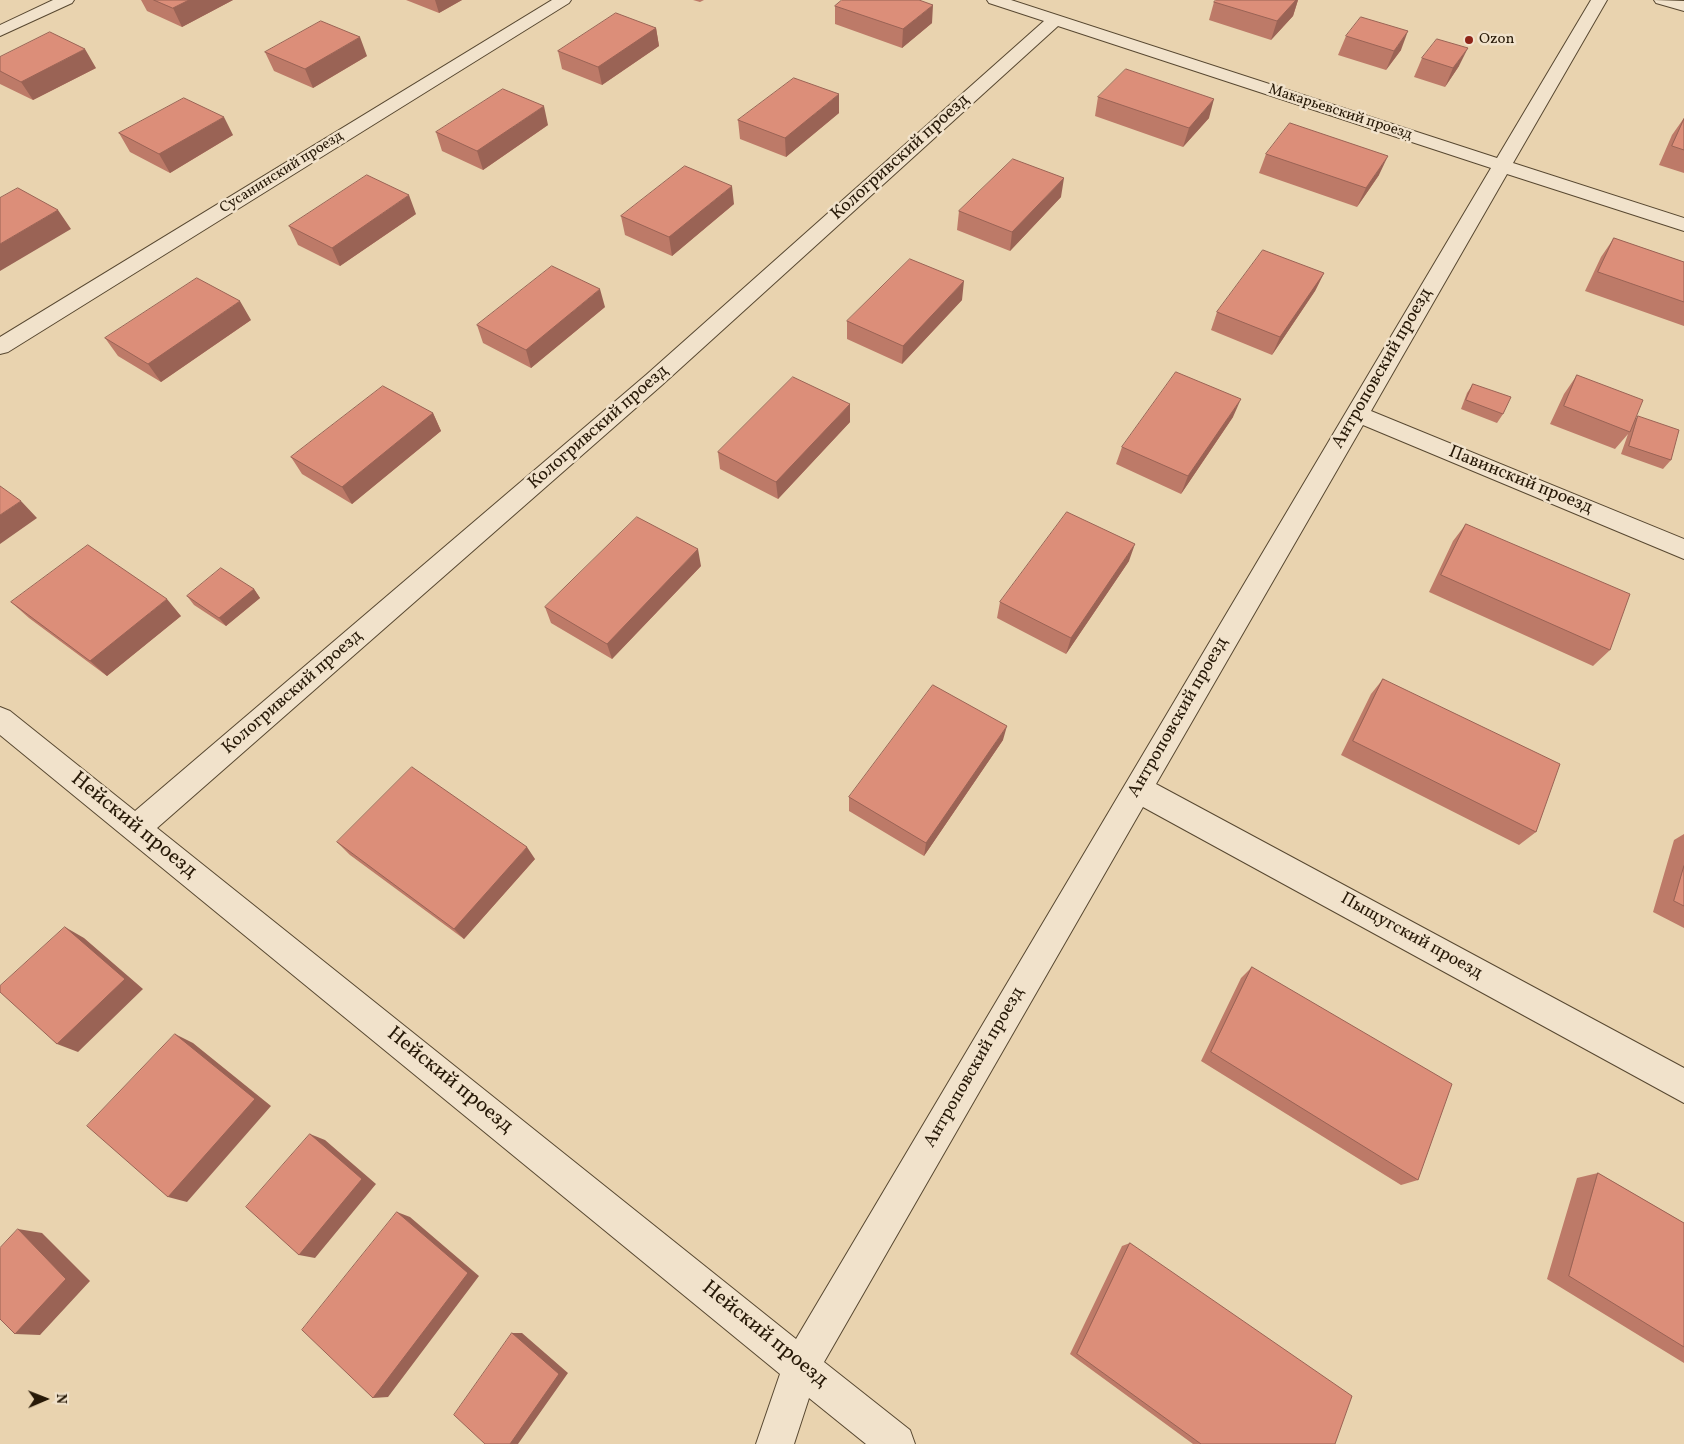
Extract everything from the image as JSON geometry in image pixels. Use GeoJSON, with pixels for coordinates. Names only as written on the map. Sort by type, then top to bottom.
{"type":"FeatureCollection","features":[{"type":"Feature","properties":{"kind":"street"},"geometry":{"type":"LineString","coordinates":[[0,31],[66,0]]}},
{"type":"Feature","properties":{"kind":"street","name":"Сусанинский проезд"},"geometry":{"type":"LineString","coordinates":[[0,347],[563,0]]}},
{"type":"Feature","properties":{"kind":"street","name":"Макарьевский проезд"},"geometry":{"type":"LineString","coordinates":[[995,0],[1684,225]]}},
{"type":"Feature","properties":{"kind":"street","name":"Антроповский проезд"},"geometry":{"type":"LineString","coordinates":[[775,1444],[801,1366],[1599,0]]}},
{"type":"Feature","properties":{"kind":"street"},"geometry":{"type":"LineString","coordinates":[[1662,0],[1684,6]]}},
{"type":"Feature","properties":{"kind":"street","name":"Кологривский проезд"},"geometry":{"type":"LineString","coordinates":[[136,828],[654,380],[1055,20]]}},
{"type":"Feature","properties":{"kind":"street","name":"Павинский проезд"},"geometry":{"type":"LineString","coordinates":[[1357,414],[1684,549]]}},
{"type":"Feature","properties":{"kind":"street","name":"Нейский проезд"},"geometry":{"type":"LineString","coordinates":[[0,719],[896,1444]]}},
{"type":"Feature","properties":{"kind":"street","name":"Пыщугский проезд"},"geometry":{"type":"LineString","coordinates":[[1138,789],[1684,1086]]}},
{"type":"Feature","properties":{"kind":"building"},"geometry":{"type":"Polygon","coordinates":[[[154,0],[189,0],[173,8],[154,0]]]}},
{"type":"Feature","properties":{"kind":"building"},"geometry":{"type":"Polygon","coordinates":[[[842,0],[919,0],[933,5],[903,29],[835,6],[842,0]]]}},
{"type":"Feature","properties":{"kind":"building"},"geometry":{"type":"Polygon","coordinates":[[[1216,0],[1296,0],[1277,21],[1214,2],[1216,0]]]}},
{"type":"Feature","properties":{"kind":"building"},"geometry":{"type":"Polygon","coordinates":[[[616,13],[656,28],[598,67],[558,51],[616,13]]]}},
{"type":"Feature","properties":{"kind":"building"},"geometry":{"type":"Polygon","coordinates":[[[1361,17],[1408,31],[1394,51],[1346,36],[1361,17]]]}},
{"type":"Feature","properties":{"kind":"building"},"geometry":{"type":"Polygon","coordinates":[[[321,21],[360,37],[305,69],[265,52],[321,21]]]}},
{"type":"Feature","properties":{"kind":"building"},"geometry":{"type":"Polygon","coordinates":[[[50,32],[85,49],[21,82],[0,71],[0,57],[50,32]]]}},
{"type":"Feature","properties":{"kind":"building"},"geometry":{"type":"Polygon","coordinates":[[[1437,39],[1468,48],[1453,68],[1422,58],[1437,39]]]}},
{"type":"Feature","properties":{"kind":"building"},"geometry":{"type":"Polygon","coordinates":[[[1126,69],[1214,99],[1189,128],[1098,97],[1126,69]]]}},
{"type":"Feature","properties":{"kind":"building"},"geometry":{"type":"Polygon","coordinates":[[[794,78],[839,94],[785,138],[738,120],[794,78]]]}},
{"type":"Feature","properties":{"kind":"building"},"geometry":{"type":"Polygon","coordinates":[[[503,89],[544,106],[477,151],[436,132],[503,89]]]}},
{"type":"Feature","properties":{"kind":"building"},"geometry":{"type":"Polygon","coordinates":[[[184,98],[224,117],[159,154],[119,133],[184,98]]]}},
{"type":"Feature","properties":{"kind":"building"},"geometry":{"type":"Polygon","coordinates":[[[1684,119],[1684,150],[1672,146],[1684,119]]]}},
{"type":"Feature","properties":{"kind":"building"},"geometry":{"type":"Polygon","coordinates":[[[1290,123],[1388,156],[1366,188],[1266,154],[1290,123]]]}},
{"type":"Feature","properties":{"kind":"building"},"geometry":{"type":"Polygon","coordinates":[[[1013,159],[1064,178],[1012,232],[959,211],[1013,159]]]}},
{"type":"Feature","properties":{"kind":"building"},"geometry":{"type":"Polygon","coordinates":[[[685,166],[732,186],[669,237],[621,216],[685,166]]]}},
{"type":"Feature","properties":{"kind":"building"},"geometry":{"type":"Polygon","coordinates":[[[367,175],[409,195],[332,248],[289,226],[367,175]]]}},
{"type":"Feature","properties":{"kind":"building"},"geometry":{"type":"Polygon","coordinates":[[[18,188],[58,210],[0,244],[0,198],[18,188]]]}},
{"type":"Feature","properties":{"kind":"building"},"geometry":{"type":"Polygon","coordinates":[[[1614,238],[1684,262],[1684,302],[1598,272],[1614,238]]]}},
{"type":"Feature","properties":{"kind":"building"},"geometry":{"type":"Polygon","coordinates":[[[1263,250],[1324,273],[1280,337],[1217,312],[1263,250]]]}},
{"type":"Feature","properties":{"kind":"building"},"geometry":{"type":"Polygon","coordinates":[[[910,259],[964,281],[903,346],[847,321],[910,259]]]}},
{"type":"Feature","properties":{"kind":"building"},"geometry":{"type":"Polygon","coordinates":[[[552,266],[600,289],[526,350],[477,325],[552,266]]]}},
{"type":"Feature","properties":{"kind":"building"},"geometry":{"type":"Polygon","coordinates":[[[197,278],[240,301],[148,364],[105,338],[197,278]]]}},
{"type":"Feature","properties":{"kind":"building"},"geometry":{"type":"Polygon","coordinates":[[[1176,372],[1241,399],[1188,476],[1122,447],[1176,372]]]}},
{"type":"Feature","properties":{"kind":"building"},"geometry":{"type":"Polygon","coordinates":[[[1577,375],[1643,400],[1630,432],[1564,406],[1577,375]]]}},
{"type":"Feature","properties":{"kind":"building"},"geometry":{"type":"Polygon","coordinates":[[[793,377],[850,404],[776,482],[718,452],[793,377]]]}},
{"type":"Feature","properties":{"kind":"building"},"geometry":{"type":"Polygon","coordinates":[[[1473,384],[1511,397],[1503,414],[1466,400],[1473,384]]]}},
{"type":"Feature","properties":{"kind":"building"},"geometry":{"type":"Polygon","coordinates":[[[383,386],[433,413],[342,487],[291,457],[383,386]]]}},
{"type":"Feature","properties":{"kind":"building"},"geometry":{"type":"Polygon","coordinates":[[[1638,416],[1679,430],[1671,460],[1629,446],[1638,416]]]}},
{"type":"Feature","properties":{"kind":"building"},"geometry":{"type":"Polygon","coordinates":[[[0,486],[21,501],[0,515],[0,486]]]}},
{"type":"Feature","properties":{"kind":"building"},"geometry":{"type":"Polygon","coordinates":[[[1067,512],[1135,544],[1071,638],[1000,602],[1067,512]]]}},
{"type":"Feature","properties":{"kind":"building"},"geometry":{"type":"Polygon","coordinates":[[[637,517],[698,549],[607,644],[545,607],[637,517]]]}},
{"type":"Feature","properties":{"kind":"building"},"geometry":{"type":"Polygon","coordinates":[[[1466,524],[1630,594],[1610,650],[1441,575],[1466,524]]]}},
{"type":"Feature","properties":{"kind":"building"},"geometry":{"type":"Polygon","coordinates":[[[88,545],[167,599],[90,661],[11,602],[88,545]]]}},
{"type":"Feature","properties":{"kind":"building"},"geometry":{"type":"Polygon","coordinates":[[[221,568],[254,589],[219,618],[187,596],[221,568]]]}},
{"type":"Feature","properties":{"kind":"building"},"geometry":{"type":"Polygon","coordinates":[[[1383,679],[1560,764],[1536,832],[1353,741],[1383,679]]]}},
{"type":"Feature","properties":{"kind":"building"},"geometry":{"type":"Polygon","coordinates":[[[933,685],[1007,726],[926,843],[849,797],[933,685]]]}},
{"type":"Feature","properties":{"kind":"building"},"geometry":{"type":"Polygon","coordinates":[[[412,767],[527,847],[454,929],[337,842],[412,767]]]}},
{"type":"Feature","properties":{"kind":"building"},"geometry":{"type":"Polygon","coordinates":[[[1684,866],[1684,906],[1674,901],[1684,866]]]}},
{"type":"Feature","properties":{"kind":"building"},"geometry":{"type":"Polygon","coordinates":[[[65,927],[125,979],[57,1044],[0,992],[0,986],[65,927]]]}},
{"type":"Feature","properties":{"kind":"building"},"geometry":{"type":"Polygon","coordinates":[[[1252,967],[1452,1084],[1418,1180],[1211,1052],[1252,967]]]}},
{"type":"Feature","properties":{"kind":"building"},"geometry":{"type":"Polygon","coordinates":[[[175,1034],[255,1099],[168,1197],[87,1126],[175,1034]]]}},
{"type":"Feature","properties":{"kind":"building"},"geometry":{"type":"Polygon","coordinates":[[[310,1134],[362,1179],[299,1255],[246,1207],[310,1134]]]}},
{"type":"Feature","properties":{"kind":"building"},"geometry":{"type":"Polygon","coordinates":[[[1598,1173],[1684,1223],[1684,1347],[1569,1276],[1598,1173]]]}},
{"type":"Feature","properties":{"kind":"building"},"geometry":{"type":"Polygon","coordinates":[[[397,1212],[468,1273],[373,1398],[302,1330],[397,1212]]]}},
{"type":"Feature","properties":{"kind":"building"},"geometry":{"type":"Polygon","coordinates":[[[18,1229],[66,1279],[15,1334],[0,1319],[0,1248],[18,1229]]]}},
{"type":"Feature","properties":{"kind":"building"},"geometry":{"type":"Polygon","coordinates":[[[1130,1243],[1352,1396],[1335,1444],[1201,1444],[1077,1354],[1130,1243]]]}},
{"type":"Feature","properties":{"kind":"building"},"geometry":{"type":"Polygon","coordinates":[[[512,1333],[559,1374],[510,1444],[485,1444],[454,1415],[512,1333]]]}},
{"type":"Feature","properties":{"kind":"place","name":"Ozon"},"geometry":{"type":"Point","coordinates":[1469,40]}}]}
